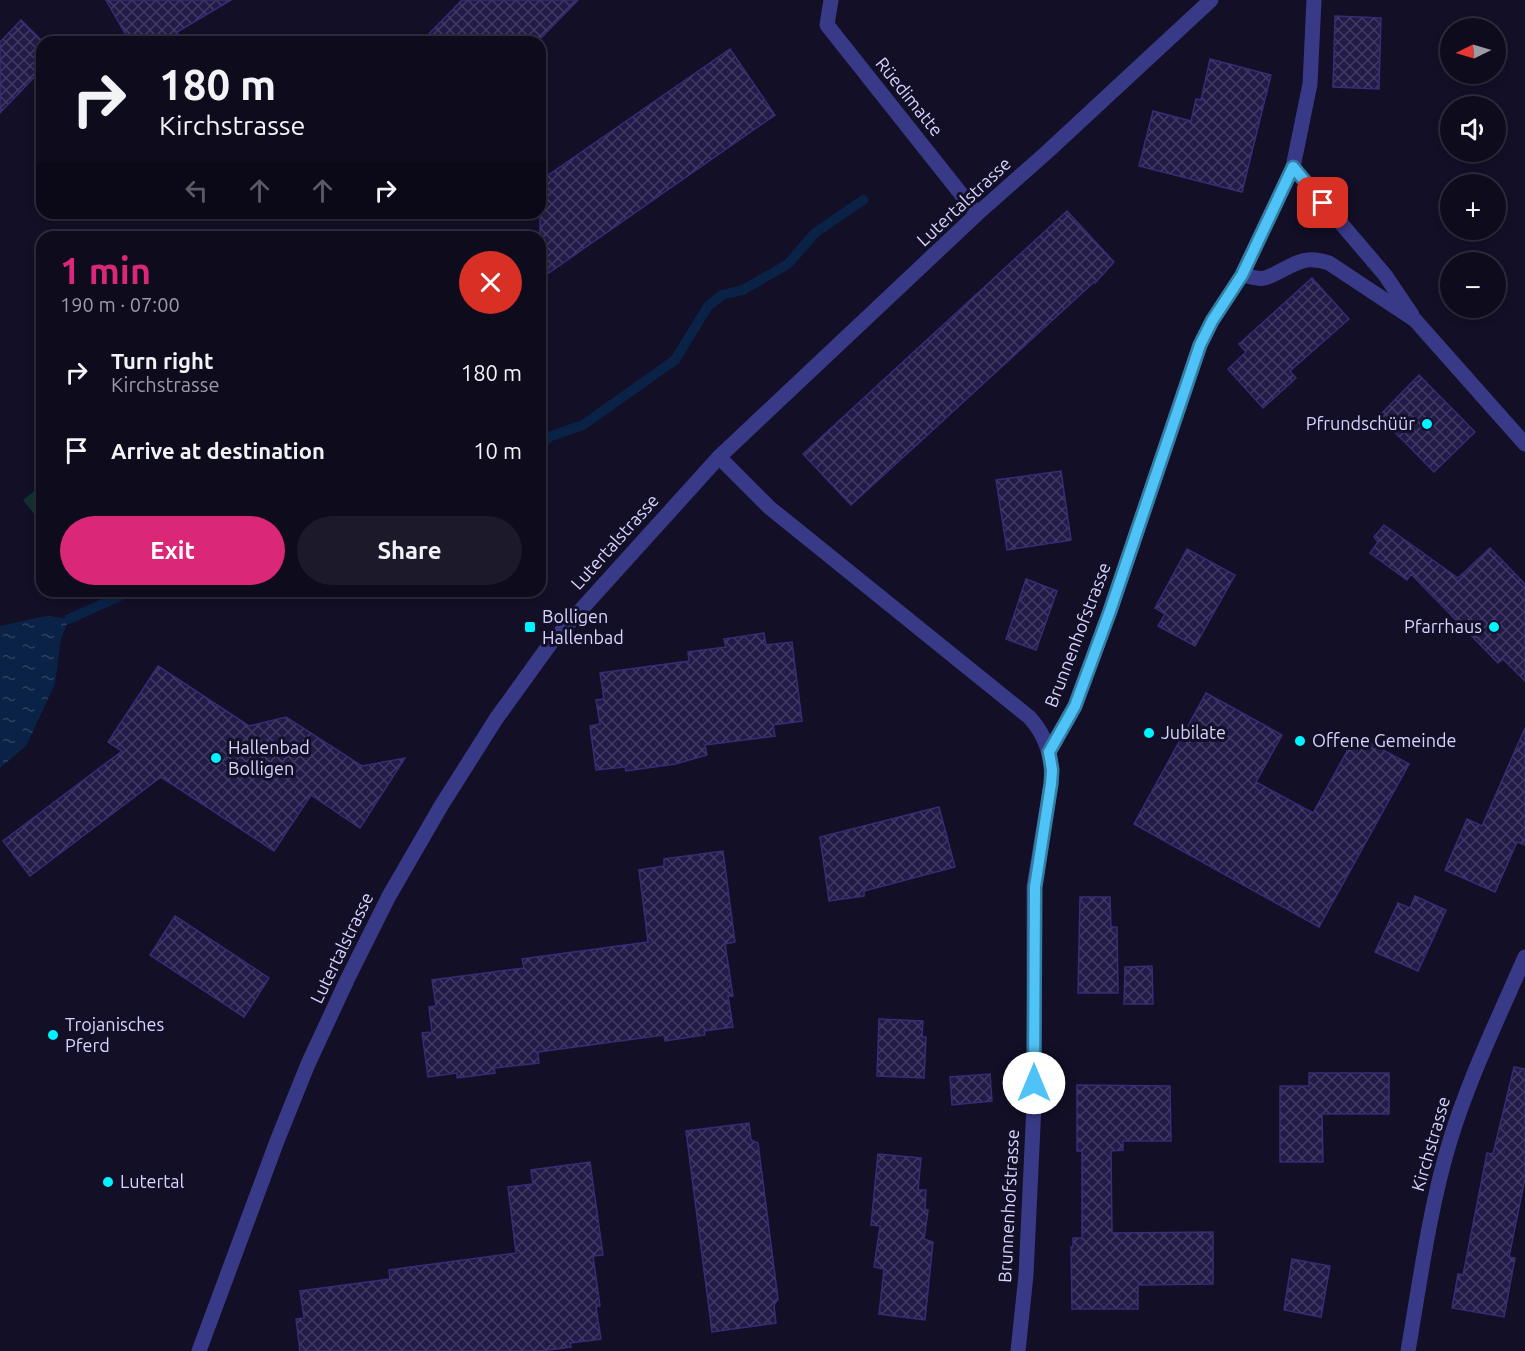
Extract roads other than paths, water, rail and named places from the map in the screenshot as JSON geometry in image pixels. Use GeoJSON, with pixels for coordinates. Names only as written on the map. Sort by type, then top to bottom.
{"type":"FeatureCollection","features":[{"type":"Feature","properties":{"kind":"street","name":"Rüedimatte"},"geometry":{"type":"LineString","coordinates":[[831,0],[827,25],[977,214]]}},
{"type":"Feature","properties":{"kind":"street","name":"Lutertalstrasse"},"geometry":{"type":"LineString","coordinates":[[199,1351],[277,1141],[308,1064],[347,980],[389,896],[441,806],[496,719],[550,644],[719,457],[977,214],[1211,0]]}},
{"type":"Feature","properties":{"kind":"street","name":"Brunnenhofstrasse"},"geometry":{"type":"LineString","coordinates":[[1018,1351],[1026,1275],[1034,1104],[1035,887],[1051,784],[1052,770],[1049,752],[1075,706],[1095,654],[1200,345],[1212,321],[1242,275],[1293,167],[1310,84],[1314,0]]}},
{"type":"Feature","properties":{"kind":"street"},"geometry":{"type":"LineString","coordinates":[[1293,167],[1385,275],[1415,320],[1525,444]]}},
{"type":"Feature","properties":{"kind":"street"},"geometry":{"type":"LineString","coordinates":[[1242,275],[1263,279],[1298,261],[1319,260],[1329,263],[1415,320]]}},
{"type":"Feature","properties":{"kind":"street"},"geometry":{"type":"LineString","coordinates":[[719,457],[770,508],[1029,717],[1041,732],[1049,752]]}},
{"type":"Feature","properties":{"kind":"street","name":"Kirchstrasse"},"geometry":{"type":"LineString","coordinates":[[1408,1351],[1431,1220],[1449,1144],[1479,1061],[1525,957]]}},
{"type":"Feature","properties":{"kind":"water"},"geometry":{"type":"Polygon","coordinates":[[[46,616],[69,619],[61,639],[55,684],[26,746],[0,768],[0,626],[46,616]]]}},
{"type":"Feature","properties":{"kind":"waterway"},"geometry":{"type":"LineString","coordinates":[[546,440],[551,436],[583,425],[675,360],[708,306],[722,295],[743,290],[788,264],[815,233],[863,200]]}},
{"type":"Feature","properties":{"kind":"waterway"},"geometry":{"type":"LineString","coordinates":[[69,619],[118,597]]}},
{"type":"Feature","properties":{"kind":"place","name":"Pfrundschüür"},"geometry":{"type":"Point","coordinates":[1427,424]}},
{"type":"Feature","properties":{"kind":"place","name":"Bolligen Hallenbad"},"geometry":{"type":"Point","coordinates":[530,627]}},
{"type":"Feature","properties":{"kind":"place","name":"Pfarrhaus"},"geometry":{"type":"Point","coordinates":[1494,627]}},
{"type":"Feature","properties":{"kind":"place","name":"Jubilate"},"geometry":{"type":"Point","coordinates":[1149,733]}},
{"type":"Feature","properties":{"kind":"place","name":"Offene Gemeinde"},"geometry":{"type":"Point","coordinates":[1300,741]}},
{"type":"Feature","properties":{"kind":"place","name":"Hallenbad Bolligen"},"geometry":{"type":"Point","coordinates":[216,758]}},
{"type":"Feature","properties":{"kind":"place","name":"Trojanisches Pferd"},"geometry":{"type":"Point","coordinates":[53,1035]}},
{"type":"Feature","properties":{"kind":"place","name":"Lutertal"},"geometry":{"type":"Point","coordinates":[108,1182]}}]}
